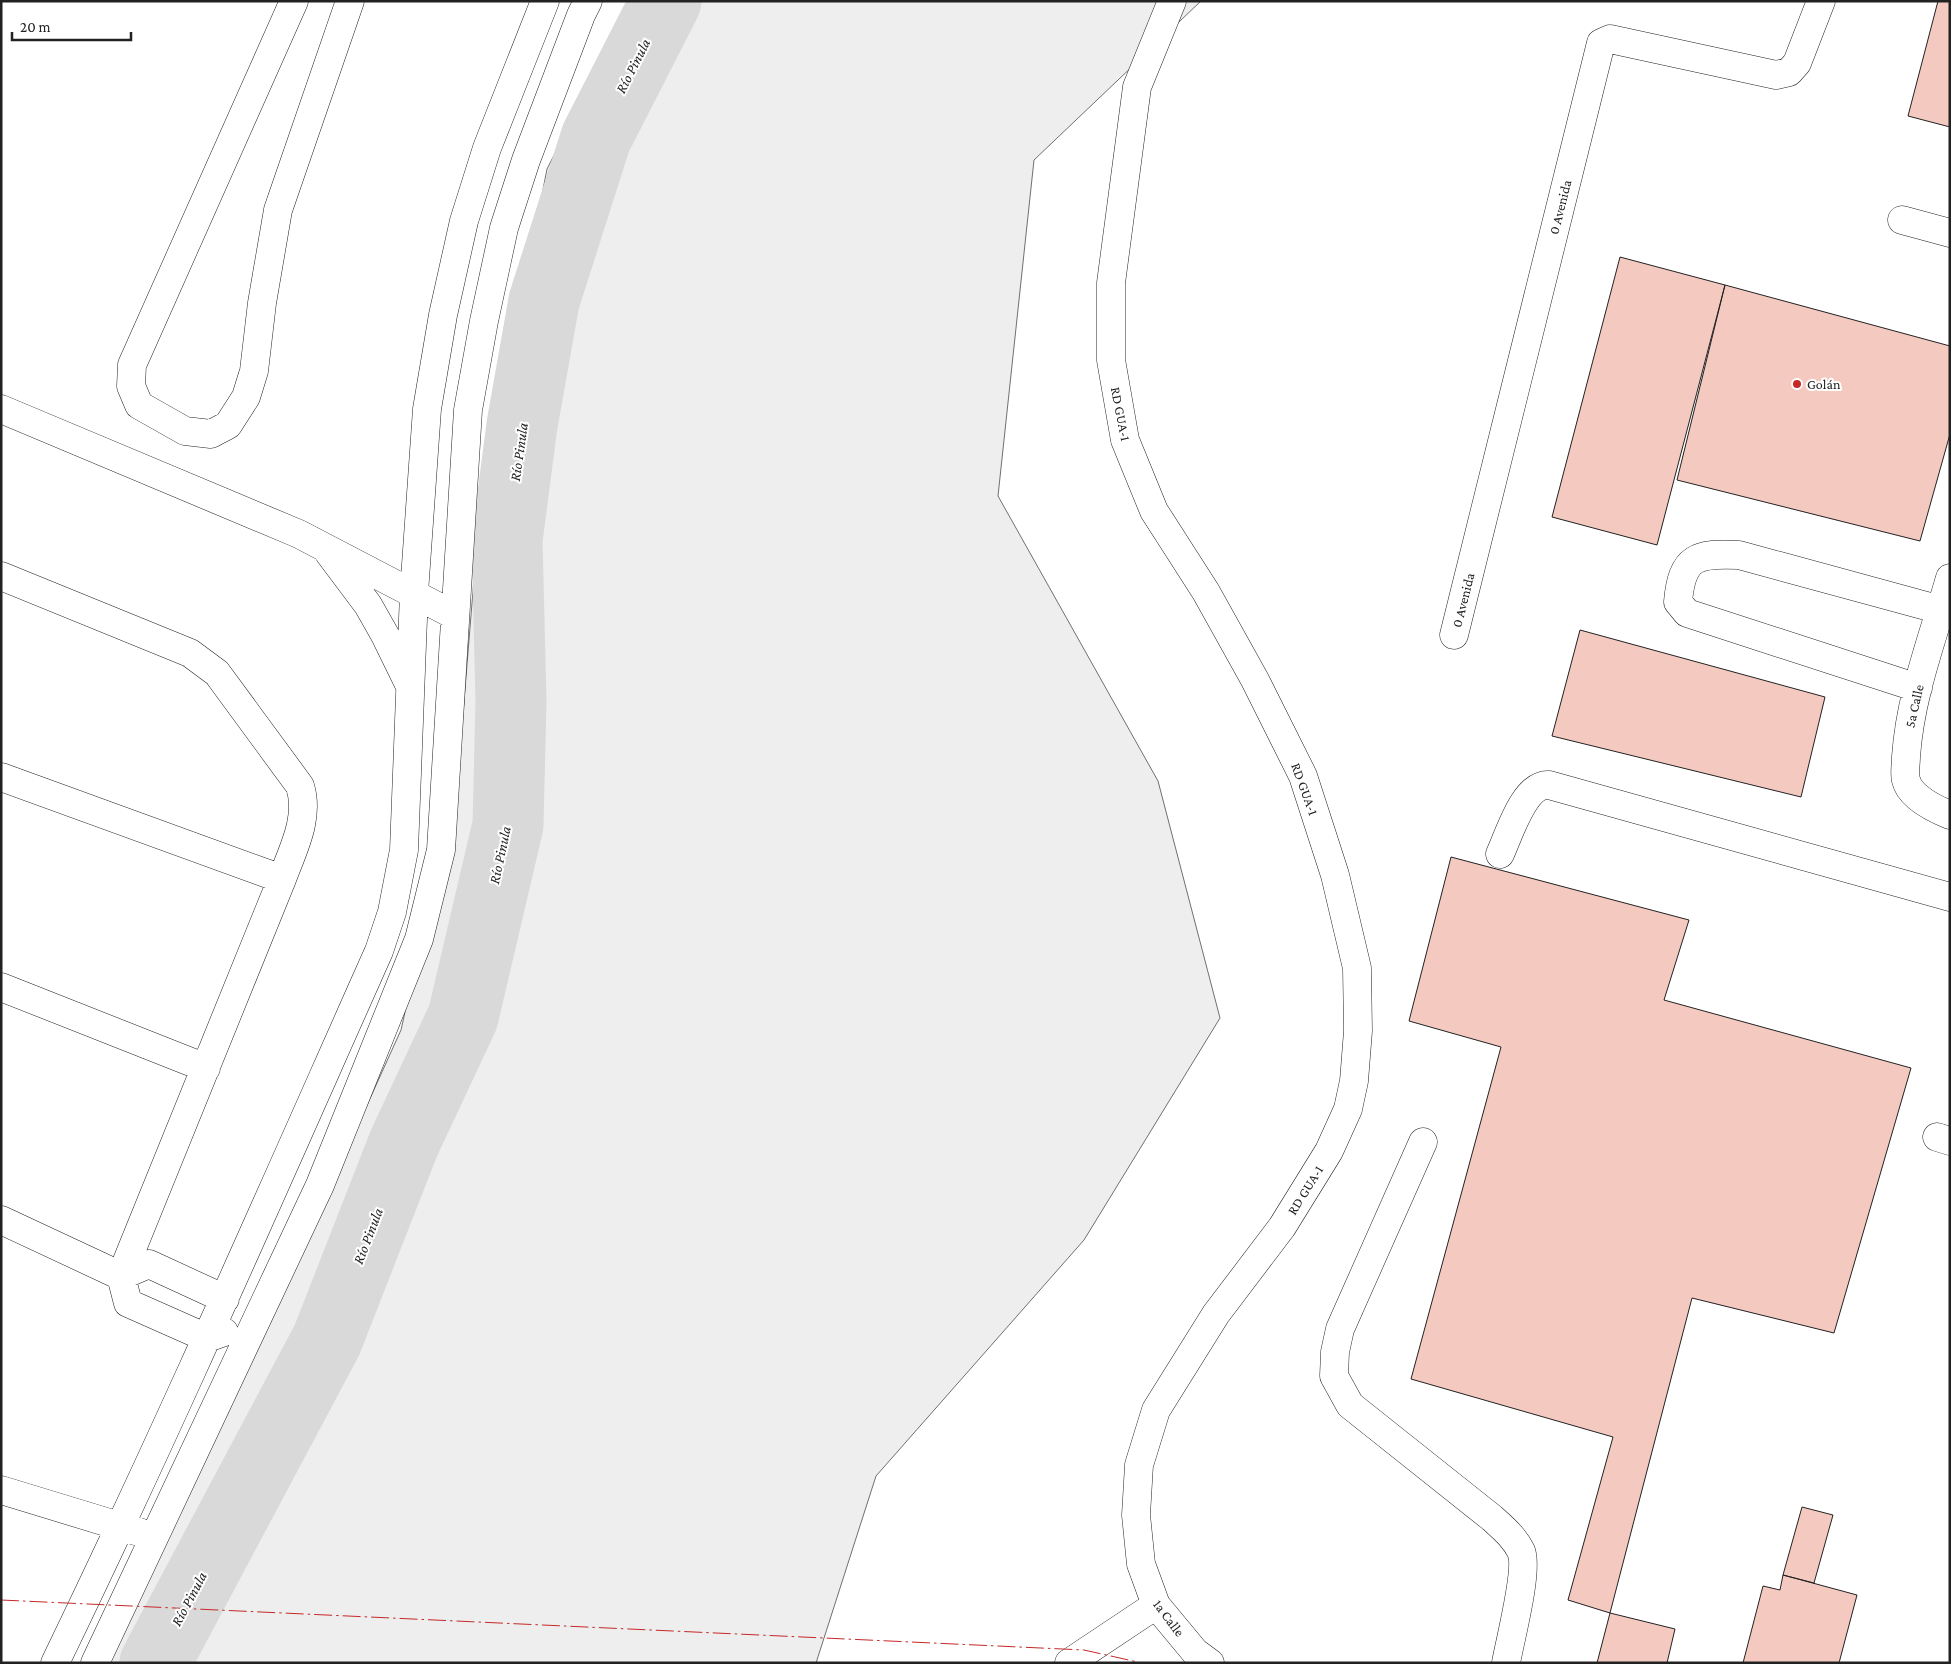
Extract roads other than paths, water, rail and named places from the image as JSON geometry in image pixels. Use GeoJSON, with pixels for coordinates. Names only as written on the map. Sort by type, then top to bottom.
{"type":"FeatureCollection","features":[{"type":"Feature","properties":{"kind":"street"},"geometry":{"type":"LineString","coordinates":[[294,1],[132,365],[131,386],[139,405],[185,431],[211,434],[228,425],[246,397],[254,370],[262,303],[278,210],[350,1]]}},
{"type":"Feature","properties":{"kind":"street"},"geometry":{"type":"LineString","coordinates":[[55,1663],[121,1526],[225,1299],[379,951],[392,912],[404,850],[414,593],[427,409],[443,315],[464,221],[487,148],[545,1],[584,8],[526,160],[504,228],[484,321],[468,410],[441,850],[424,920],[320,1185],[95,1663]]}},
{"type":"Feature","properties":{"kind":"street","name":"RD GUA-1"},"geometry":{"type":"LineString","coordinates":[[1141,1564],[1136,1514],[1139,1465],[1156,1410],[1216,1314],[1282,1227],[1329,1151],[1348,1109],[1354,1081],[1358,1031],[1357,968],[1335,875],[1303,776],[1256,680],[1206,592],[1154,511],[1123,431],[1111,360],[1111,283],[1137,87],[1172,1]]}},
{"type":"Feature","properties":{"kind":"street","name":"0 Avenida"},"geometry":{"type":"LineString","coordinates":[[1454,635],[1601,43],[1610,39],[1776,75],[1788,72],[1797,63],[1821,1]]}},
{"type":"Feature","properties":{"kind":"street"},"geometry":{"type":"LineString","coordinates":[[1902,220],[1950,233]]}},
{"type":"Feature","properties":{"kind":"street"},"geometry":{"type":"LineString","coordinates":[[1,409],[325,547],[454,615]]}},
{"type":"Feature","properties":{"kind":"street"},"geometry":{"type":"LineString","coordinates":[[325,547],[368,605],[410,686]]}},
{"type":"Feature","properties":{"kind":"street"},"geometry":{"type":"LineString","coordinates":[[1918,688],[1687,613],[1678,602],[1680,587],[1688,566],[1698,558],[1709,554],[1739,555],[1941,610]]}},
{"type":"Feature","properties":{"kind":"street"},"geometry":{"type":"LineString","coordinates":[[1,576],[190,653],[216,673],[300,786],[304,800],[300,830],[282,879],[121,1276],[128,1303],[207,1338],[256,1319]]}},
{"type":"Feature","properties":{"kind":"street","name":"5a Calle"},"geometry":{"type":"LineString","coordinates":[[1950,578],[1918,688],[1908,735],[1905,779],[1912,791],[1936,809],[1950,815]]}},
{"type":"Feature","properties":{"kind":"street"},"geometry":{"type":"LineString","coordinates":[[1,777],[282,879]]}},
{"type":"Feature","properties":{"kind":"street"},"geometry":{"type":"LineString","coordinates":[[1500,854],[1531,790],[1549,785],[1950,897]]}},
{"type":"Feature","properties":{"kind":"street"},"geometry":{"type":"LineString","coordinates":[[1,987],[206,1068]]}},
{"type":"Feature","properties":{"kind":"street"},"geometry":{"type":"LineString","coordinates":[[1423,1142],[1340,1329],[1334,1376],[1350,1405],[1492,1518],[1509,1533],[1522,1552],[1524,1569],[1506,1663]]}},
{"type":"Feature","properties":{"kind":"street"},"geometry":{"type":"LineString","coordinates":[[1,1220],[121,1276],[149,1264],[225,1299]]}},
{"type":"Feature","properties":{"kind":"street"},"geometry":{"type":"LineString","coordinates":[[1,1490],[155,1536]]}},
{"type":"Feature","properties":{"kind":"street","name":"1a Calle"},"geometry":{"type":"LineString","coordinates":[[1141,1564],[1156,1605],[1195,1652],[1210,1663]]}},
{"type":"Feature","properties":{"kind":"street"},"geometry":{"type":"LineString","coordinates":[[1069,1663],[1156,1605]]}},
{"type":"Feature","properties":{"kind":"waterway","name":"Río Pinula"},"geometry":{"type":"LineString","coordinates":[[155,1663],[327,1340],[404,1143],[463,1017],[508,825],[511,701],[507,540],[522,425],[544,301],[596,138],[666,1]]}},
{"type":"Feature","properties":{"kind":"place","name":"Golán"},"geometry":{"type":"Point","coordinates":[1797,384]}}]}
